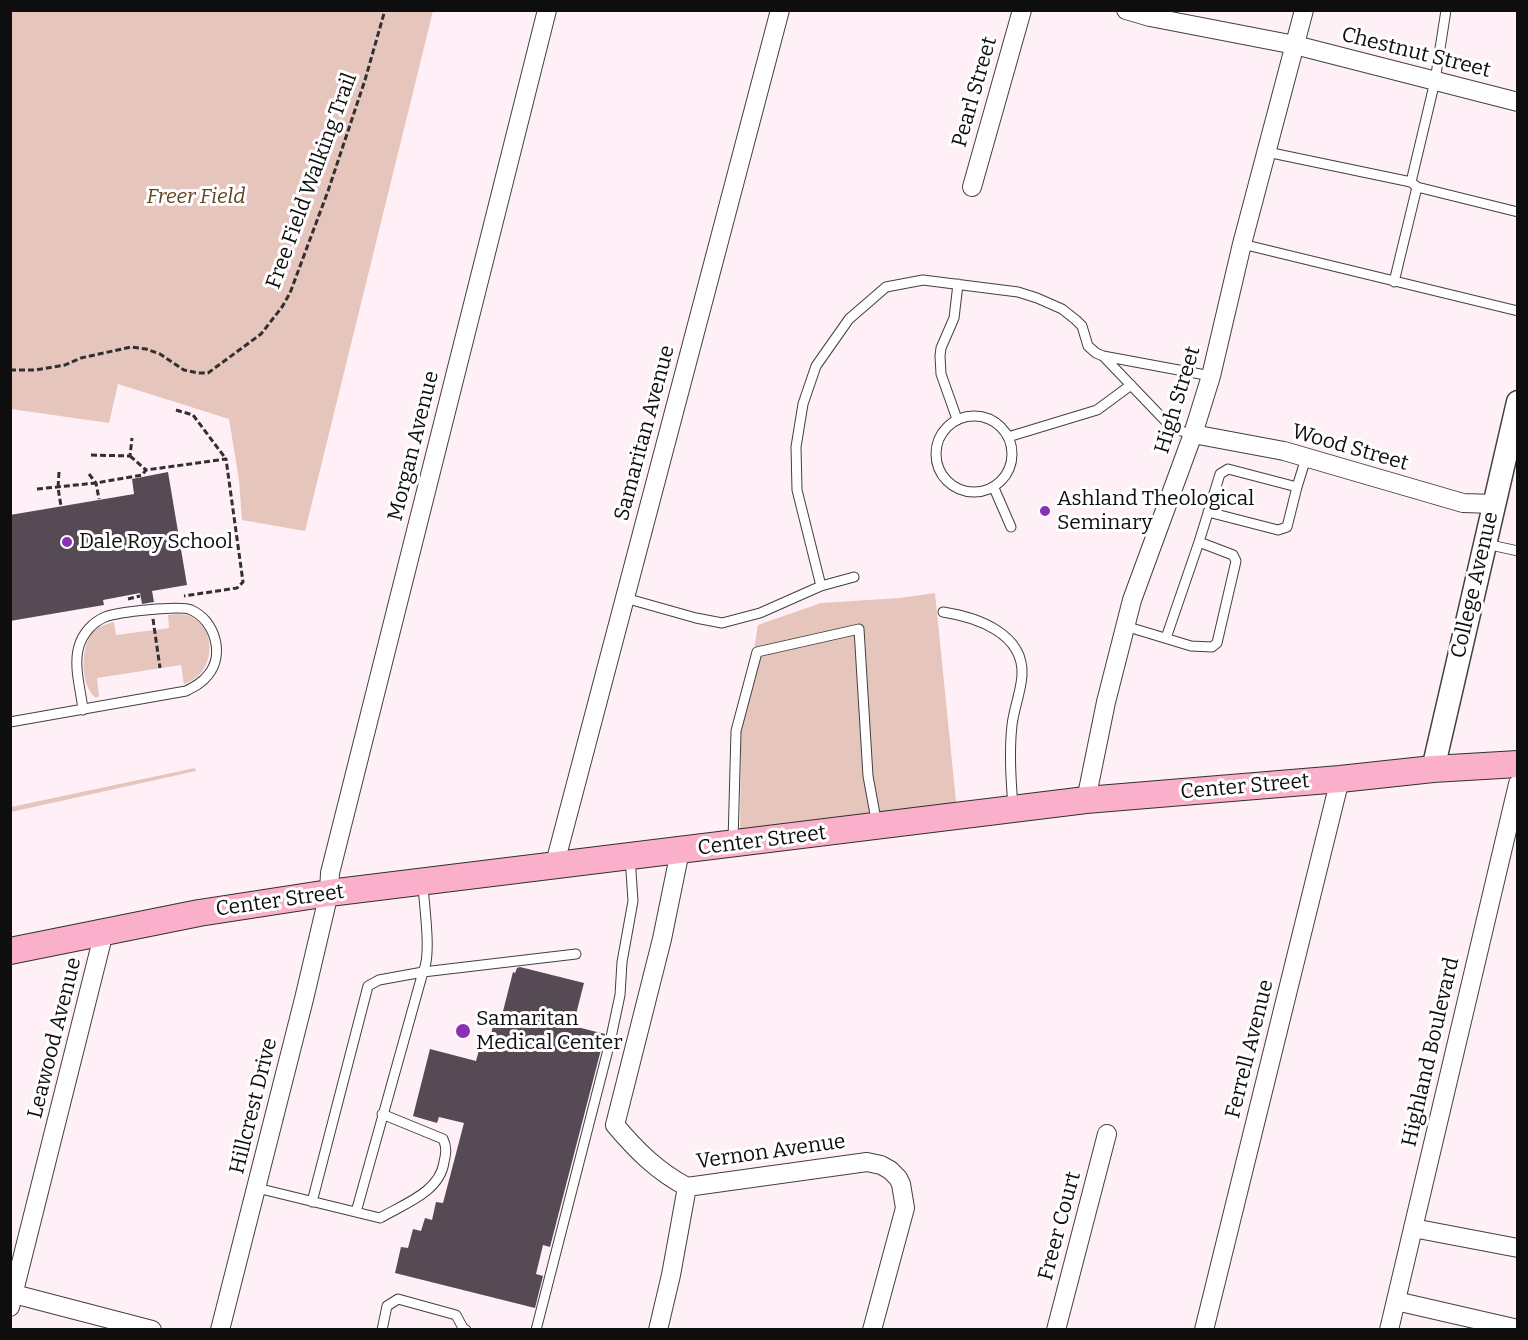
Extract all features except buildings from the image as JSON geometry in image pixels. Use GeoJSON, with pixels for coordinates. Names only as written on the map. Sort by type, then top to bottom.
{"type":"FeatureCollection","features":[{"type":"Feature","properties":{"kind":"main road","name":"Center Street"},"geometry":{"type":"LineString","coordinates":[[10,951],[199,913],[329,893],[1086,800],[1433,769],[1518,764]]}},
{"type":"Feature","properties":{"kind":"street","name":"Morgan Avenue"},"geometry":{"type":"LineString","coordinates":[[329,893],[330,873],[547,10]]}},
{"type":"Feature","properties":{"kind":"street","name":"Samaritan Avenue"},"geometry":{"type":"LineString","coordinates":[[554,867],[780,10]]}},
{"type":"Feature","properties":{"kind":"street","name":"Pearl Street"},"geometry":{"type":"LineString","coordinates":[[972,187],[1022,10]]}},
{"type":"Feature","properties":{"kind":"street","name":"Chestnut Street"},"geometry":{"type":"LineString","coordinates":[[1126,10],[1295,45],[1518,102]]}},
{"type":"Feature","properties":{"kind":"street","name":"High Street"},"geometry":{"type":"LineString","coordinates":[[1086,800],[1106,702],[1132,600],[1193,434],[1211,375],[1242,244],[1304,10]]}},
{"type":"Feature","properties":{"kind":"street","name":"College Avenue"},"geometry":{"type":"LineString","coordinates":[[1433,769],[1517,404]]}},
{"type":"Feature","properties":{"kind":"street","name":"Wood Street"},"geometry":{"type":"LineString","coordinates":[[1193,434],[1260,446],[1463,503],[1494,504]]}},
{"type":"Feature","properties":{"kind":"street","name":"Ferrell Avenue"},"geometry":{"type":"LineString","coordinates":[[1204,1329],[1340,779]]}},
{"type":"Feature","properties":{"kind":"street","name":"Highland Boulevard"},"geometry":{"type":"LineString","coordinates":[[1389,1329],[1518,784]]}},
{"type":"Feature","properties":{"kind":"street","name":"Vernon Avenue"},"geometry":{"type":"LineString","coordinates":[[680,851],[662,939],[615,1125],[637,1152],[672,1179],[687,1187],[867,1162],[890,1170],[901,1184],[904,1208],[872,1329]]}},
{"type":"Feature","properties":{"kind":"street","name":"Hillcrest Drive"},"geometry":{"type":"LineString","coordinates":[[220,1329],[329,893]]}},
{"type":"Feature","properties":{"kind":"street","name":"Leawood Avenue"},"geometry":{"type":"LineString","coordinates":[[12,1298],[104,932]]}},
{"type":"Feature","properties":{"kind":"street","name":"Freer Court"},"geometry":{"type":"LineString","coordinates":[[1056,1329],[1107,1134]]}},
{"type":"Feature","properties":{"kind":"street"},"geometry":{"type":"LineString","coordinates":[[658,1329],[671,1275],[687,1187]]}},
{"type":"Feature","properties":{"kind":"street"},"geometry":{"type":"LineString","coordinates":[[1413,1228],[1518,1248]]}},
{"type":"Feature","properties":{"kind":"street"},"geometry":{"type":"LineString","coordinates":[[12,1298],[152,1329]]}},
{"type":"Feature","properties":{"kind":"street"},"geometry":{"type":"LineString","coordinates":[[1396,1301],[1518,1329]]}},
{"type":"Feature","properties":{"kind":"lane"},"geometry":{"type":"LineString","coordinates":[[1394,282],[1435,81],[1446,10]]}},
{"type":"Feature","properties":{"kind":"lane"},"geometry":{"type":"LineString","coordinates":[[1267,152],[1414,185],[1518,212]]}},
{"type":"Feature","properties":{"kind":"lane"},"geometry":{"type":"LineString","coordinates":[[1242,244],[1518,311]]}},
{"type":"Feature","properties":{"kind":"lane"},"geometry":{"type":"LineString","coordinates":[[821,586],[797,490],[796,447],[803,404],[816,366],[849,319],[886,287],[923,280],[1018,292],[1062,309],[1082,326],[1088,346],[1096,353],[1211,375]]}},
{"type":"Feature","properties":{"kind":"lane"},"geometry":{"type":"LineString","coordinates":[[957,419],[941,374],[940,357],[941,348],[954,318],[958,285]]}},
{"type":"Feature","properties":{"kind":"lane"},"geometry":{"type":"LineString","coordinates":[[1103,356],[1173,429],[1193,434]]}},
{"type":"Feature","properties":{"kind":"lane"},"geometry":{"type":"LineString","coordinates":[[1008,437],[1097,410],[1131,385]]}},
{"type":"Feature","properties":{"kind":"lane"},"geometry":{"type":"LineString","coordinates":[[972,416],[987,418],[1002,427],[1008,437],[1012,455],[1011,465],[1004,479],[994,488],[971,493],[955,489],[946,482],[939,471],[935,462],[939,436],[957,419],[972,416]]}},
{"type":"Feature","properties":{"kind":"lane"},"geometry":{"type":"LineString","coordinates":[[1208,512],[1278,530],[1287,527],[1306,458]]}},
{"type":"Feature","properties":{"kind":"lane"},"geometry":{"type":"LineString","coordinates":[[1166,638],[1220,474],[1228,469],[1297,487]]}},
{"type":"Feature","properties":{"kind":"lane"},"geometry":{"type":"LineString","coordinates":[[994,488],[1011,527]]}},
{"type":"Feature","properties":{"kind":"lane"},"geometry":{"type":"LineString","coordinates":[[1125,626],[1191,646],[1212,647],[1217,643],[1236,561],[1233,555],[1199,542]]}},
{"type":"Feature","properties":{"kind":"lane"},"geometry":{"type":"LineString","coordinates":[[1484,544],[1518,551]]}},
{"type":"Feature","properties":{"kind":"lane"},"geometry":{"type":"LineString","coordinates":[[625,597],[696,618],[722,623],[760,613],[821,586],[854,578]]}},
{"type":"Feature","properties":{"kind":"lane"},"geometry":{"type":"LineString","coordinates":[[10,722],[83,710],[186,691],[200,684],[210,674],[217,644],[213,630],[205,619],[192,610],[180,607],[108,616],[94,623],[84,634],[77,659],[83,710]]}},
{"type":"Feature","properties":{"kind":"lane"},"geometry":{"type":"LineString","coordinates":[[944,612],[965,615],[1002,633],[1009,640],[1019,658],[1022,675],[1012,723],[1010,760],[1013,810]]}},
{"type":"Feature","properties":{"kind":"lane"},"geometry":{"type":"LineString","coordinates":[[733,844],[736,731],[757,652],[859,629],[868,776],[878,827]]}},
{"type":"Feature","properties":{"kind":"lane"},"geometry":{"type":"LineString","coordinates":[[536,1329],[620,995],[622,962],[633,901],[630,857]]}},
{"type":"Feature","properties":{"kind":"lane"},"geometry":{"type":"LineString","coordinates":[[356,1212],[382,1114],[423,972],[427,965],[423,882]]}},
{"type":"Feature","properties":{"kind":"lane"},"geometry":{"type":"LineString","coordinates":[[312,1202],[368,986],[379,980],[423,972],[576,954]]}},
{"type":"Feature","properties":{"kind":"lane"},"geometry":{"type":"LineString","coordinates":[[257,1188],[380,1218],[431,1188],[442,1174],[446,1149],[443,1139],[382,1114]]}},
{"type":"Feature","properties":{"kind":"lane"},"geometry":{"type":"LineString","coordinates":[[382,1329],[387,1306],[398,1299],[456,1315],[463,1328],[466,1329]]}},
{"type":"Feature","properties":{"kind":"path","name":"Free Field Walking Trail"},"geometry":{"type":"LineString","coordinates":[[10,370],[36,370],[65,365],[81,358],[131,347],[159,354],[184,370],[208,373],[261,334],[282,308],[300,271],[364,81],[385,10]]}},
{"type":"Feature","properties":{"kind":"path"},"geometry":{"type":"LineString","coordinates":[[176,410],[193,415],[226,459],[243,582],[237,588],[181,596]]}},
{"type":"Feature","properties":{"kind":"path"},"geometry":{"type":"LineString","coordinates":[[130,456],[132,438]]}},
{"type":"Feature","properties":{"kind":"path"},"geometry":{"type":"LineString","coordinates":[[91,455],[130,456],[146,470]]}},
{"type":"Feature","properties":{"kind":"path"},"geometry":{"type":"LineString","coordinates":[[37,489],[96,483],[142,475],[146,470],[226,459]]}},
{"type":"Feature","properties":{"kind":"path"},"geometry":{"type":"LineString","coordinates":[[60,472],[58,488],[61,506]]}},
{"type":"Feature","properties":{"kind":"path"},"geometry":{"type":"LineString","coordinates":[[89,474],[96,483],[99,500]]}},
{"type":"Feature","properties":{"kind":"path"},"geometry":{"type":"LineString","coordinates":[[126,604],[137,603]]}},
{"type":"Feature","properties":{"kind":"path"},"geometry":{"type":"LineString","coordinates":[[152,610],[160,668]]}},
{"type":"Feature","properties":{"kind":"green space","name":"Freer Field"},"geometry":{"type":"Polygon","coordinates":[[[11,10],[433,11],[305,531],[242,520],[239,480],[229,419],[118,384],[109,423],[11,409],[11,10]]]}},
{"type":"Feature","properties":{"kind":"green space"},"geometry":{"type":"Polygon","coordinates":[[[935,593],[957,811],[740,840],[741,729],[758,625],[821,603],[900,598],[935,593]]]}},
{"type":"Feature","properties":{"kind":"green space"},"geometry":{"type":"Polygon","coordinates":[[[178,614],[191,617],[201,624],[207,633],[210,645],[209,657],[196,678],[184,684],[181,665],[97,678],[99,696],[96,698],[91,693],[85,676],[84,656],[93,632],[114,622],[116,635],[169,628],[168,615],[178,614]]]}},
{"type":"Feature","properties":{"kind":"green space"},"geometry":{"type":"Polygon","coordinates":[[[195,768],[196,771],[11,812],[11,807],[195,768]]]}},
{"type":"Feature","properties":{"kind":"place","name":"Ashland Theological Seminary"},"geometry":{"type":"Point","coordinates":[1045,511]}},
{"type":"Feature","properties":{"kind":"place","name":"Dale Roy School"},"geometry":{"type":"Point","coordinates":[67,542]}},
{"type":"Feature","properties":{"kind":"place","name":"Samaritan Medical Center"},"geometry":{"type":"Point","coordinates":[463,1031]}}]}
